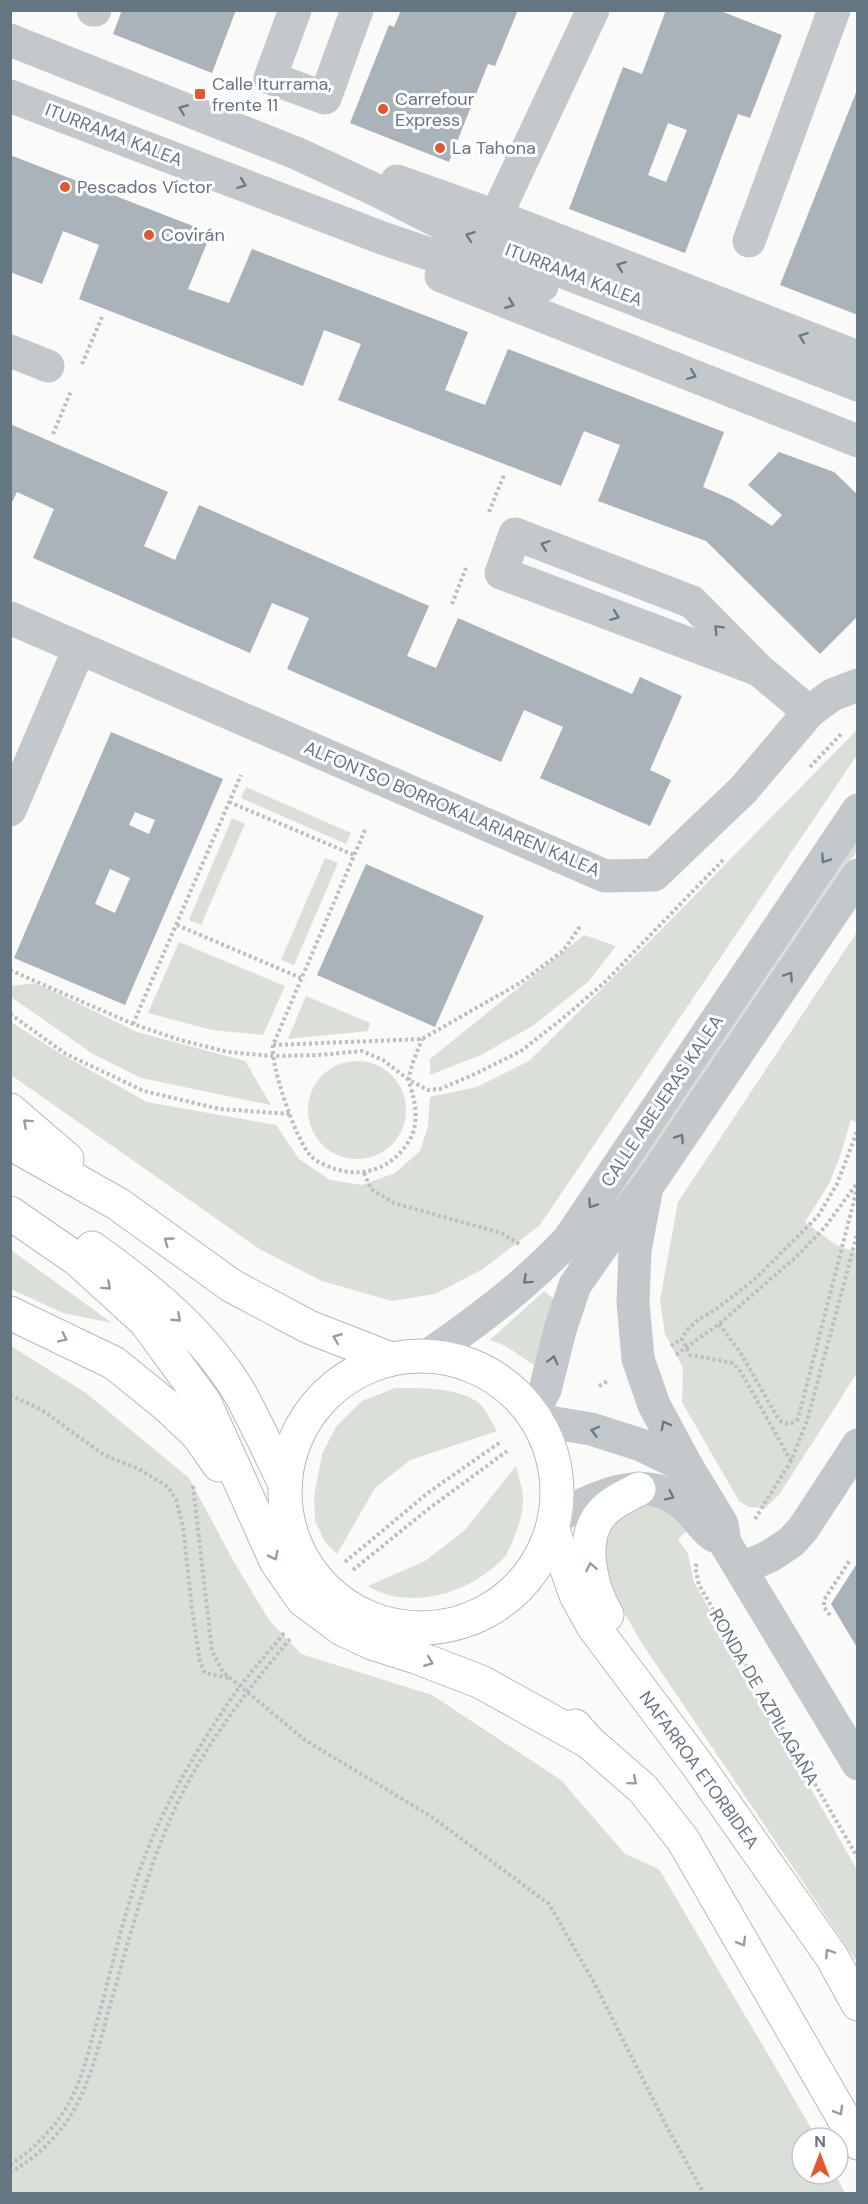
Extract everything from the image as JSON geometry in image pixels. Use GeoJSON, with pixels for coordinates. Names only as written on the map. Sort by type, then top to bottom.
{"type":"FeatureCollection","features":[{"type":"Feature","properties":{"kind":"main road"},"geometry":{"type":"LineString","coordinates":[[10,1110],[118,1204],[232,1286],[309,1326],[391,1359]]}},
{"type":"Feature","properties":{"kind":"main road"},"geometry":{"type":"LineString","coordinates":[[10,1143],[118,1204]]}},
{"type":"Feature","properties":{"kind":"main road"},"geometry":{"type":"LineString","coordinates":[[10,1199],[57,1222],[136,1280],[203,1343],[241,1395],[285,1484]]}},
{"type":"Feature","properties":{"kind":"main road"},"geometry":{"type":"LineString","coordinates":[[10,1213],[78,1260],[145,1321],[205,1403],[276,1561],[303,1600],[342,1629],[372,1643],[481,1682],[589,1743]]}},
{"type":"Feature","properties":{"kind":"main road"},"geometry":{"type":"LineString","coordinates":[[10,1313],[114,1363],[166,1405],[197,1434],[261,1524]]}},
{"type":"Feature","properties":{"kind":"main road"},"geometry":{"type":"LineString","coordinates":[[427,1356],[470,1365],[491,1375],[508,1387],[535,1417],[552,1451],[558,1483],[554,1523],[533,1570],[502,1602],[462,1622],[418,1628],[379,1622],[350,1610],[321,1585],[299,1552],[286,1513],[285,1484],[289,1457],[299,1431],[320,1401],[352,1375],[391,1359],[427,1356]]}},
{"type":"Feature","properties":{"kind":"main road"},"geometry":{"type":"LineString","coordinates":[[639,1489],[602,1512],[593,1529],[589,1557],[601,1604],[650,1678],[673,1731]]}},
{"type":"Feature","properties":{"kind":"main road","name":"NAFARROA ETORBIDEA"},"geometry":{"type":"LineString","coordinates":[[554,1523],[576,1595],[593,1626],[673,1731],[832,1957],[858,2004]]}},
{"type":"Feature","properties":{"kind":"main road"},"geometry":{"type":"LineString","coordinates":[[418,1628],[550,1697],[589,1743],[643,1789],[683,1840],[858,2143]]}},
{"type":"Feature","properties":{"kind":"street"},"geometry":{"type":"LineString","coordinates":[[296,10],[270,78],[325,98],[357,10]]}},
{"type":"Feature","properties":{"kind":"street"},"geometry":{"type":"LineString","coordinates":[[496,216],[593,10]]}},
{"type":"Feature","properties":{"kind":"street"},"geometry":{"type":"LineString","coordinates":[[749,241],[834,10]]}},
{"type":"Feature","properties":{"kind":"street","name":"ITURRAMA KALEA"},"geometry":{"type":"LineString","coordinates":[[10,40],[296,153],[459,232],[858,386]]}},
{"type":"Feature","properties":{"kind":"street","name":"ITURRAMA KALEA"},"geometry":{"type":"LineString","coordinates":[[10,96],[385,239],[468,267],[508,273],[858,405]]}},
{"type":"Feature","properties":{"kind":"street","name":"ITURRAMA KALEA"},"geometry":{"type":"LineString","coordinates":[[296,153],[385,176],[496,216],[858,357]]}},
{"type":"Feature","properties":{"kind":"street","name":"ITURRAMA KALEA"},"geometry":{"type":"LineString","coordinates":[[385,239],[427,270],[858,441]]}},
{"type":"Feature","properties":{"kind":"street"},"geometry":{"type":"LineString","coordinates":[[10,351],[48,366]]}},
{"type":"Feature","properties":{"kind":"street"},"geometry":{"type":"LineString","coordinates":[[759,670],[501,573],[515,534],[692,602],[759,670],[809,712]]}},
{"type":"Feature","properties":{"kind":"street","name":"ALFONTSO BORROKALARIAREN KALEA"},"geometry":{"type":"LineString","coordinates":[[10,618],[605,876],[654,875],[743,790],[809,712],[832,695],[858,685]]}},
{"type":"Feature","properties":{"kind":"street"},"geometry":{"type":"LineString","coordinates":[[10,810],[79,649]]}},
{"type":"Feature","properties":{"kind":"street","name":"CALLE ABEJERAS KALEA"},"geometry":{"type":"LineString","coordinates":[[427,1356],[504,1301],[545,1265],[569,1239],[858,810]]}},
{"type":"Feature","properties":{"kind":"street","name":"CALLE ABEJERAS KALEA"},"geometry":{"type":"LineString","coordinates":[[535,1417],[575,1285],[647,1186],[858,875]]}},
{"type":"Feature","properties":{"kind":"street"},"geometry":{"type":"LineString","coordinates":[[647,1186],[635,1250],[633,1302],[638,1359],[654,1405],[722,1524],[733,1556],[858,1764]]}},
{"type":"Feature","properties":{"kind":"street"},"geometry":{"type":"LineString","coordinates":[[535,1417],[591,1429],[641,1445],[688,1468]]}},
{"type":"Feature","properties":{"kind":"street"},"geometry":{"type":"LineString","coordinates":[[554,1523],[614,1491],[650,1489],[669,1494],[687,1508],[733,1556],[770,1556],[791,1542],[803,1530],[858,1445]]}},
{"type":"Feature","properties":{"kind":"path"},"geometry":{"type":"LineString","coordinates":[[807,771],[847,727]]}},
{"type":"Feature","properties":{"kind":"path"},"geometry":{"type":"LineString","coordinates":[[133,1024],[241,775]]}},
{"type":"Feature","properties":{"kind":"path"},"geometry":{"type":"LineString","coordinates":[[229,802],[354,855]]}},
{"type":"Feature","properties":{"kind":"path"},"geometry":{"type":"LineString","coordinates":[[365,830],[273,1045],[272,1056],[290,1114],[299,1139],[311,1156],[328,1167],[346,1172],[364,1173],[396,1157],[410,1139],[416,1120],[409,1080],[422,1039]]}},
{"type":"Feature","properties":{"kind":"path"},"geometry":{"type":"LineString","coordinates":[[10,970],[133,1024],[180,1041],[228,1052],[272,1056],[362,1051],[383,1060],[409,1080],[428,1090],[440,1089],[521,1050],[562,1019],[605,982],[726,857]]}},
{"type":"Feature","properties":{"kind":"path"},"geometry":{"type":"LineString","coordinates":[[177,924],[302,978]]}},
{"type":"Feature","properties":{"kind":"path"},"geometry":{"type":"LineString","coordinates":[[273,1045],[422,1039],[520,983],[563,951],[581,924]]}},
{"type":"Feature","properties":{"kind":"path"},"geometry":{"type":"LineString","coordinates":[[10,1014],[66,1054],[144,1091],[220,1108],[290,1114]]}},
{"type":"Feature","properties":{"kind":"path"},"geometry":{"type":"LineString","coordinates":[[671,1346],[682,1339],[687,1330],[699,1319],[715,1310],[755,1279],[818,1216],[837,1184],[858,1129]]}},
{"type":"Feature","properties":{"kind":"path"},"geometry":{"type":"LineString","coordinates":[[364,1173],[371,1189],[394,1203],[501,1233],[526,1249]]}},
{"type":"Feature","properties":{"kind":"path"},"geometry":{"type":"LineString","coordinates":[[719,1324],[740,1352],[779,1420],[785,1424],[791,1424],[798,1419],[858,1184]]}},
{"type":"Feature","properties":{"kind":"path"},"geometry":{"type":"LineString","coordinates":[[676,1355],[719,1324],[796,1257],[825,1227],[858,1184]]}},
{"type":"Feature","properties":{"kind":"path"},"geometry":{"type":"LineString","coordinates":[[733,1556],[791,1461],[807,1421],[858,1231]]}},
{"type":"Feature","properties":{"kind":"path"},"geometry":{"type":"LineString","coordinates":[[682,1339],[690,1355],[733,1363],[741,1372],[791,1461]]}},
{"type":"Feature","properties":{"kind":"path"},"geometry":{"type":"LineString","coordinates":[[10,1395],[42,1410],[104,1455],[139,1469],[168,1486],[176,1500],[183,1526],[192,1609],[201,1662],[205,1673],[230,1678]]}},
{"type":"Feature","properties":{"kind":"path"},"geometry":{"type":"LineString","coordinates":[[345,1562],[429,1492],[502,1441]]}},
{"type":"Feature","properties":{"kind":"path"},"geometry":{"type":"LineString","coordinates":[[353,1570],[427,1510],[507,1451]]}},
{"type":"Feature","properties":{"kind":"path"},"geometry":{"type":"LineString","coordinates":[[193,1486],[212,1651],[223,1672],[305,1740],[432,1817],[549,1904],[596,1986],[666,2127],[704,2193]]}},
{"type":"Feature","properties":{"kind":"path","name":"RONDA DE AZPILAGAÑA"},"geometry":{"type":"LineString","coordinates":[[733,1556],[699,1561],[695,1567],[699,1585],[858,1858]]}},
{"type":"Feature","properties":{"kind":"path"},"geometry":{"type":"LineString","coordinates":[[830,1615],[824,1607],[824,1600],[850,1560]]}},
{"type":"Feature","properties":{"kind":"path"},"geometry":{"type":"LineString","coordinates":[[10,2165],[44,2136],[72,2098],[98,2019],[130,1903],[154,1835],[194,1757],[240,1687],[284,1633]]}},
{"type":"Feature","properties":{"kind":"path"},"geometry":{"type":"LineString","coordinates":[[10,2173],[32,2160],[46,2147],[76,2106],[93,2065],[148,1877],[181,1796],[201,1760],[246,1692],[290,1639]]}},
{"type":"Feature","properties":{"kind":"shaded area"},"geometry":{"type":"Polygon","coordinates":[[[857,730],[857,755],[540,1225],[483,1269],[435,1294],[392,1301],[322,1281],[261,1250],[11,1075],[11,1022],[61,1054],[147,1102],[276,1125],[299,1159],[330,1180],[362,1185],[395,1173],[420,1151],[428,1126],[430,1097],[477,1087],[529,1061],[857,730]]]}},
{"type":"Feature","properties":{"kind":"shaded area"},"geometry":{"type":"Polygon","coordinates":[[[246,787],[351,833],[346,844],[241,798],[246,787]]]}},
{"type":"Feature","properties":{"kind":"shaded area"},"geometry":{"type":"Polygon","coordinates":[[[232,818],[245,824],[201,925],[189,920],[232,818]]]}},
{"type":"Feature","properties":{"kind":"shaded area"},"geometry":{"type":"Polygon","coordinates":[[[857,831],[857,851],[577,1267],[568,1264],[857,831]]]}},
{"type":"Feature","properties":{"kind":"shaded area"},"geometry":{"type":"Polygon","coordinates":[[[325,858],[338,863],[294,965],[281,960],[325,858]]]}},
{"type":"Feature","properties":{"kind":"shaded area"},"geometry":{"type":"Polygon","coordinates":[[[857,932],[857,1123],[851,1119],[830,1182],[805,1222],[836,1245],[857,1252],[857,1373],[779,1495],[765,1508],[749,1507],[739,1501],[682,1402],[683,1368],[665,1334],[660,1300],[678,1202],[857,932]]]}},
{"type":"Feature","properties":{"kind":"shaded area"},"geometry":{"type":"Polygon","coordinates":[[[584,935],[616,946],[589,981],[534,1025],[481,1055],[430,1075],[430,1059],[584,935]]]}},
{"type":"Feature","properties":{"kind":"shaded area"},"geometry":{"type":"Polygon","coordinates":[[[179,942],[285,986],[263,1035],[212,1030],[148,1013],[179,942]]]}},
{"type":"Feature","properties":{"kind":"shaded area"},"geometry":{"type":"Polygon","coordinates":[[[36,983],[137,1032],[245,1061],[271,1105],[141,1078],[93,1054],[11,997],[11,986],[36,983]]]}},
{"type":"Feature","properties":{"kind":"shaded area"},"geometry":{"type":"Polygon","coordinates":[[[306,996],[370,1023],[368,1031],[288,1039],[306,996]]]}},
{"type":"Feature","properties":{"kind":"shaded area"},"geometry":{"type":"Polygon","coordinates":[[[357,1061],[376,1065],[392,1075],[402,1091],[406,1110],[402,1129],[392,1145],[376,1155],[357,1159],[338,1155],[322,1145],[312,1129],[308,1110],[312,1091],[322,1075],[338,1065],[357,1061]]]}},
{"type":"Feature","properties":{"kind":"shaded area"},"geometry":{"type":"Polygon","coordinates":[[[11,1250],[112,1323],[63,1313],[11,1289],[11,1250]]]}},
{"type":"Feature","properties":{"kind":"shaded area"},"geometry":{"type":"Polygon","coordinates":[[[544,1291],[554,1299],[538,1367],[504,1345],[490,1340],[544,1291]]]}},
{"type":"Feature","properties":{"kind":"shaded area"},"geometry":{"type":"Polygon","coordinates":[[[11,1346],[86,1393],[189,1478],[234,1562],[269,1620],[301,1654],[432,1695],[561,1780],[625,1854],[659,1869],[810,2126],[790,2126],[790,2186],[841,2186],[845,2193],[11,2193],[11,1346]]]}},
{"type":"Feature","properties":{"kind":"shaded area"},"geometry":{"type":"Polygon","coordinates":[[[395,1388],[450,1391],[461,1394],[482,1406],[497,1431],[410,1460],[375,1488],[337,1554],[325,1542],[315,1521],[314,1497],[322,1454],[336,1427],[362,1401],[395,1388]]]}},
{"type":"Feature","properties":{"kind":"shaded area"},"geometry":{"type":"Polygon","coordinates":[[[516,1466],[523,1494],[522,1512],[506,1555],[493,1568],[465,1586],[433,1596],[399,1597],[368,1586],[425,1561],[465,1530],[516,1466]]]}},
{"type":"Feature","properties":{"kind":"shaded area"},"geometry":{"type":"Polygon","coordinates":[[[650,1505],[677,1513],[689,1529],[678,1539],[688,1554],[694,1582],[857,1870],[857,1962],[641,1642],[618,1602],[602,1563],[605,1528],[635,1507],[650,1505]]]}},
{"type":"Feature","properties":{"kind":"building"},"geometry":{"type":"Polygon","coordinates":[[[122,10],[236,10],[212,73],[113,34],[122,10]]]}},
{"type":"Feature","properties":{"kind":"building"},"geometry":{"type":"Polygon","coordinates":[[[401,10],[518,10],[495,66],[488,64],[449,162],[350,123],[389,25],[394,27],[401,10]]]}},
{"type":"Feature","properties":{"kind":"building"},"geometry":{"type":"Polygon","coordinates":[[[666,10],[718,10],[782,35],[750,118],[738,114],[685,253],[569,209],[623,67],[642,74],[666,10]],[[668,123],[648,175],[666,182],[687,130],[668,123]]]}},
{"type":"Feature","properties":{"kind":"building"},"geometry":{"type":"Polygon","coordinates":[[[858,90],[858,315],[780,285],[858,90]]]}},
{"type":"Feature","properties":{"kind":"building"},"geometry":{"type":"Polygon","coordinates":[[[10,155],[211,233],[188,289],[229,303],[252,249],[468,332],[445,390],[485,405],[508,349],[724,432],[703,487],[733,500],[772,526],[782,515],[748,485],[779,452],[834,472],[858,495],[858,616],[820,654],[706,541],[598,501],[620,445],[584,431],[561,486],[338,400],[361,344],[324,330],[303,386],[79,299],[99,245],[63,231],[42,284],[10,272],[10,155]]]}},
{"type":"Feature","properties":{"kind":"building"},"geometry":{"type":"Polygon","coordinates":[[[10,424],[168,492],[144,546],[175,560],[199,505],[429,606],[407,656],[436,668],[458,618],[632,694],[640,677],[682,696],[650,770],[671,780],[650,826],[540,778],[563,727],[524,710],[501,762],[287,669],[309,618],[272,603],[250,653],[33,558],[54,509],[17,492],[10,506],[10,424]]]}},
{"type":"Feature","properties":{"kind":"building"},"geometry":{"type":"Polygon","coordinates":[[[111,732],[223,779],[125,1005],[14,958],[111,732]],[[135,812],[129,825],[149,834],[155,820],[135,812]],[[110,869],[95,904],[115,913],[130,878],[110,869]]]}},
{"type":"Feature","properties":{"kind":"building"},"geometry":{"type":"Polygon","coordinates":[[[366,864],[484,916],[435,1027],[317,975],[366,864]]]}},
{"type":"Feature","properties":{"kind":"building"},"geometry":{"type":"Polygon","coordinates":[[[858,1562],[858,1649],[831,1604],[858,1562]]]}},
{"type":"Feature","properties":{"kind":"place","name":"Calle Iturrama, frente 11"},"geometry":{"type":"Point","coordinates":[200,94]}},
{"type":"Feature","properties":{"kind":"place","name":"Carrefour Express"},"geometry":{"type":"Point","coordinates":[383,109]}},
{"type":"Feature","properties":{"kind":"place","name":"La Tahona"},"geometry":{"type":"Point","coordinates":[440,148]}},
{"type":"Feature","properties":{"kind":"place","name":"Pescados Víctor"},"geometry":{"type":"Point","coordinates":[65,187]}},
{"type":"Feature","properties":{"kind":"place","name":"Covirán"},"geometry":{"type":"Point","coordinates":[149,235]}}]}
